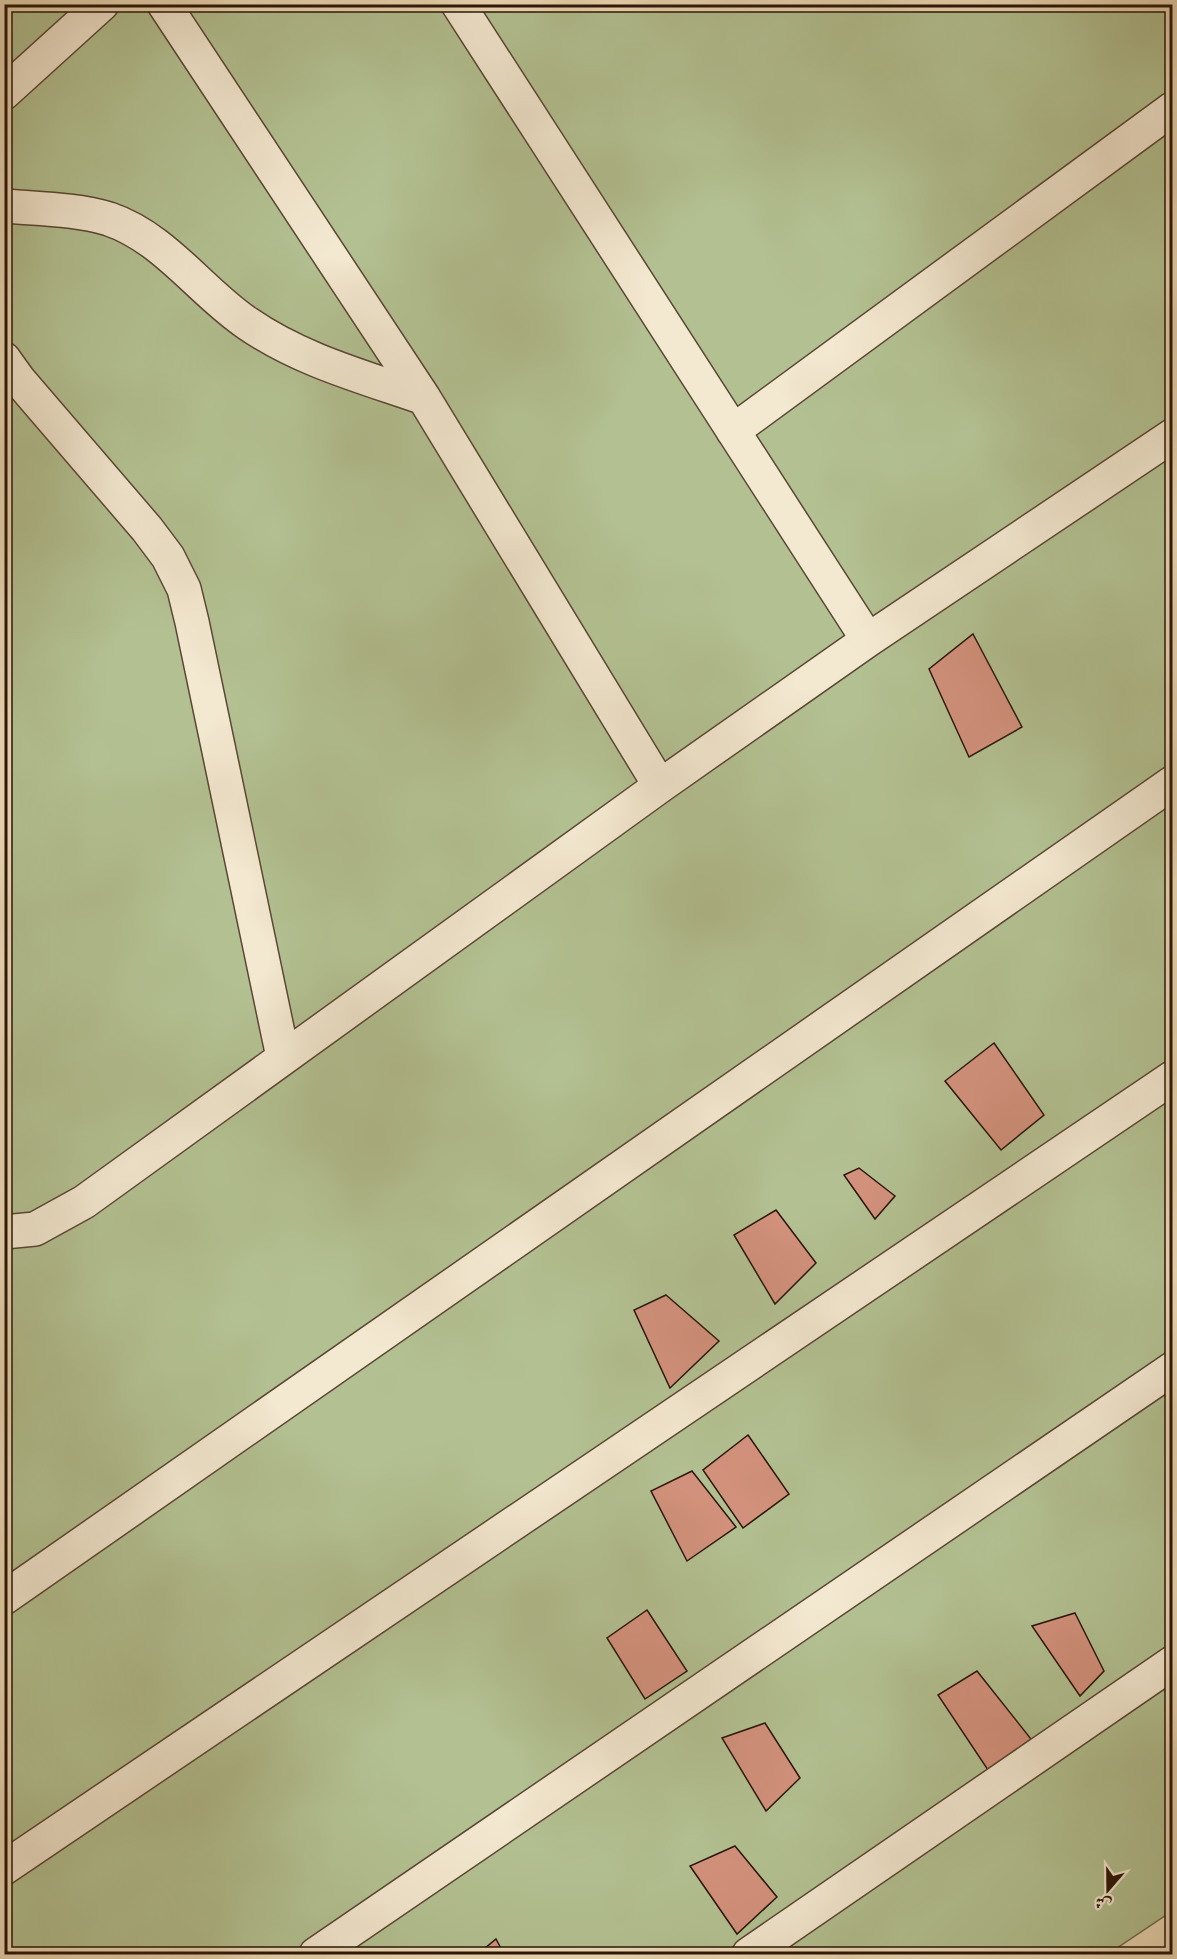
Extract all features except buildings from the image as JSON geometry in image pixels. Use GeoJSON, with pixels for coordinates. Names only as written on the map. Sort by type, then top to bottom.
{"type":"FeatureCollection","features":[{"type":"Feature","properties":{"kind":"street"},"geometry":{"type":"LineString","coordinates":[[4,93],[102,4]]}},
{"type":"Feature","properties":{"kind":"street"},"geometry":{"type":"LineString","coordinates":[[164,4],[424,398],[660,786]]}},
{"type":"Feature","properties":{"kind":"street"},"geometry":{"type":"LineString","coordinates":[[466,8],[868,640]]}},
{"type":"Feature","properties":{"kind":"street"},"geometry":{"type":"LineString","coordinates":[[733,431],[1173,109]]}},
{"type":"Feature","properties":{"kind":"street"},"geometry":{"type":"LineString","coordinates":[[4,206],[81,213],[110,219],[145,237],[248,324],[291,348],[333,367],[424,398]]}},
{"type":"Feature","properties":{"kind":"street"},"geometry":{"type":"LineString","coordinates":[[4,359],[19,380],[147,529],[168,557],[184,589],[283,1057]]}},
{"type":"Feature","properties":{"kind":"street"},"geometry":{"type":"LineString","coordinates":[[4,1232],[35,1229],[84,1202],[660,786],[868,640],[1173,436]]}},
{"type":"Feature","properties":{"kind":"street"},"geometry":{"type":"LineString","coordinates":[[4,1598],[1173,783]]}},
{"type":"Feature","properties":{"kind":"street"},"geometry":{"type":"LineString","coordinates":[[4,1868],[1173,1078]]}},
{"type":"Feature","properties":{"kind":"street"},"geometry":{"type":"LineString","coordinates":[[316,1954],[1173,1369]]}},
{"type":"Feature","properties":{"kind":"street"},"geometry":{"type":"LineString","coordinates":[[749,1954],[1173,1663]]}},
{"type":"Feature","properties":{"kind":"green space"},"geometry":{"type":"Polygon","coordinates":[[[5,5],[1172,5],[1172,1911],[1108,1954],[5,1954],[5,5]]]}}]}
